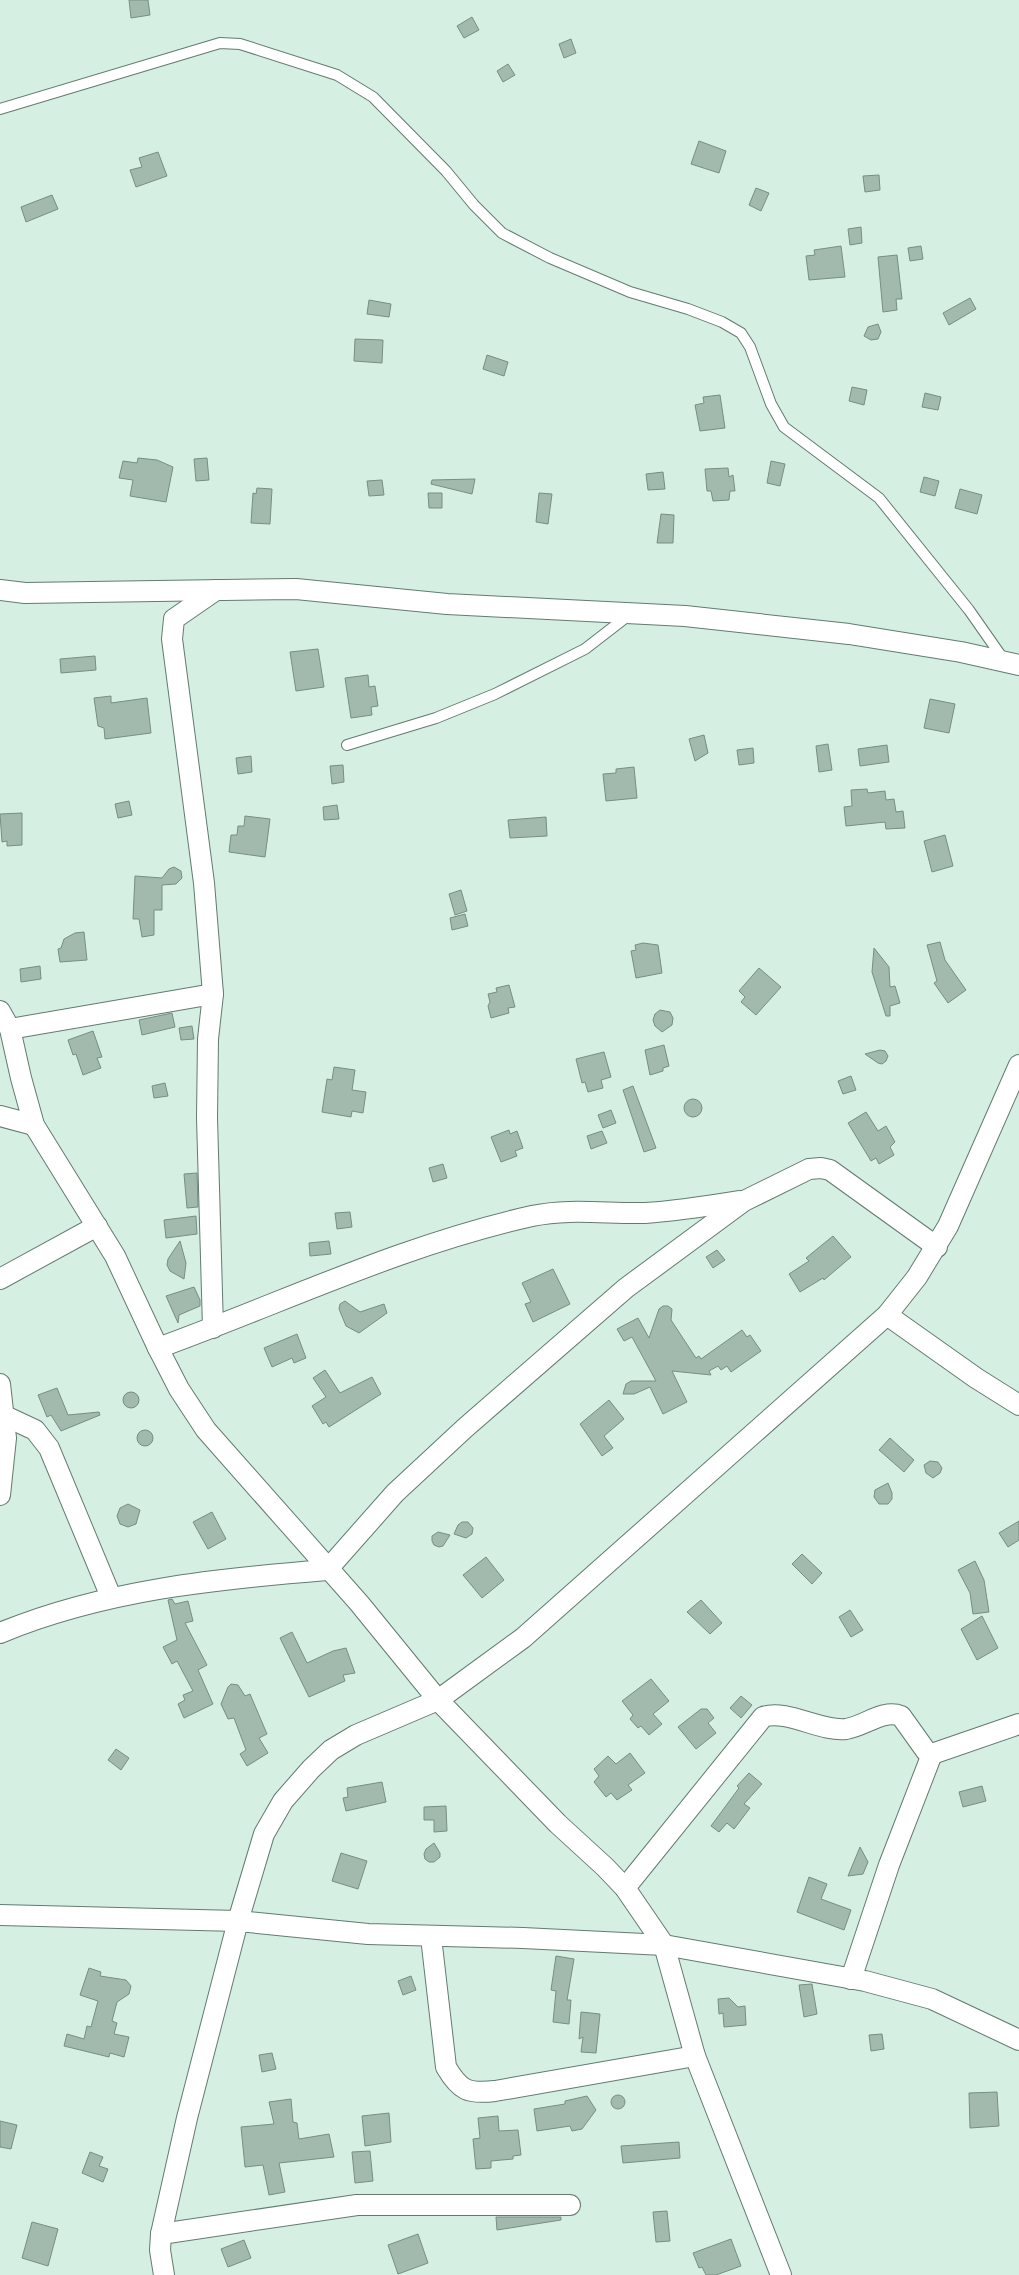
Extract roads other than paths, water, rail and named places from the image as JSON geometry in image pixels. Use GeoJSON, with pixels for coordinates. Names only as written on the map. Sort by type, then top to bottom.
{"type":"FeatureCollection","features":[{"type":"Feature","properties":{"kind":"street"},"geometry":{"type":"LineString","coordinates":[[0,590],[25,593],[296,589],[447,604],[685,616],[849,634],[961,652],[1013,664]]}},
{"type":"Feature","properties":{"kind":"street"},"geometry":{"type":"LineString","coordinates":[[213,1328],[207,1118],[208,1039],[213,994],[203,874],[172,639],[174,619],[216,590]]}},
{"type":"Feature","properties":{"kind":"street"},"geometry":{"type":"LineString","coordinates":[[10,1028],[213,994]]}},
{"type":"Feature","properties":{"kind":"street"},"geometry":{"type":"LineString","coordinates":[[0,1011],[10,1028],[34,1125],[115,1256],[179,1389],[206,1430],[327,1570],[359,1603],[438,1700],[558,1824],[606,1867],[625,1888],[664,1945],[695,2056],[781,2275]]}},
{"type":"Feature","properties":{"kind":"street"},"geometry":{"type":"LineString","coordinates":[[164,2275],[160,2250],[161,2234],[187,2118],[238,1921],[264,1834],[283,1801],[310,1769],[331,1750],[356,1735],[438,1700],[522,1638],[887,1315],[917,1277],[937,1247],[975,1168],[1019,1065]]}},
{"type":"Feature","properties":{"kind":"street"},"geometry":{"type":"LineString","coordinates":[[0,1116],[34,1125]]}},
{"type":"Feature","properties":{"kind":"street"},"geometry":{"type":"LineString","coordinates":[[0,1633],[58,1611],[111,1597],[249,1576],[327,1570],[395,1494],[465,1428],[626,1288],[744,1201],[809,1169],[821,1168],[830,1170],[937,1247]]}},
{"type":"Feature","properties":{"kind":"street"},"geometry":{"type":"LineString","coordinates":[[158,1348],[447,1238],[534,1216],[577,1212],[644,1213],[744,1201]]}},
{"type":"Feature","properties":{"kind":"street"},"geometry":{"type":"LineString","coordinates":[[0,1279],[96,1226]]}},
{"type":"Feature","properties":{"kind":"street"},"geometry":{"type":"LineString","coordinates":[[887,1315],[976,1378],[1019,1405]]}},
{"type":"Feature","properties":{"kind":"street"},"geometry":{"type":"LineString","coordinates":[[0,1384],[6,1438],[0,1495]]}},
{"type":"Feature","properties":{"kind":"street"},"geometry":{"type":"LineString","coordinates":[[5,1416],[35,1430],[49,1448],[111,1597]]}},
{"type":"Feature","properties":{"kind":"street"},"geometry":{"type":"LineString","coordinates":[[625,1888],[763,1716],[775,1715],[837,1729],[862,1725],[888,1713],[895,1714],[901,1716],[926,1751],[932,1754],[1019,1724]]}},
{"type":"Feature","properties":{"kind":"street"},"geometry":{"type":"LineString","coordinates":[[851,1979],[889,1865],[932,1754]]}},
{"type":"Feature","properties":{"kind":"street"},"geometry":{"type":"LineString","coordinates":[[0,1916],[238,1921],[368,1934],[522,1938],[664,1945],[851,1979],[932,1999],[1019,2040]]}},
{"type":"Feature","properties":{"kind":"street"},"geometry":{"type":"LineString","coordinates":[[431,1937],[446,2067],[458,2084],[467,2092],[495,2091],[695,2056]]}},
{"type":"Feature","properties":{"kind":"street"},"geometry":{"type":"LineString","coordinates":[[161,2234],[358,2205],[570,2205]]}},
{"type":"Feature","properties":{"kind":"lane"},"geometry":{"type":"LineString","coordinates":[[0,109],[220,43],[240,44],[337,75],[373,97],[446,171],[474,205],[502,233],[550,258],[630,292],[688,309],[722,322],[741,333],[750,347],[771,404],[784,427],[879,498],[1013,664]]}},
{"type":"Feature","properties":{"kind":"lane"},"geometry":{"type":"LineString","coordinates":[[346,745],[436,718],[495,694],[585,649],[632,613]]}}]}
